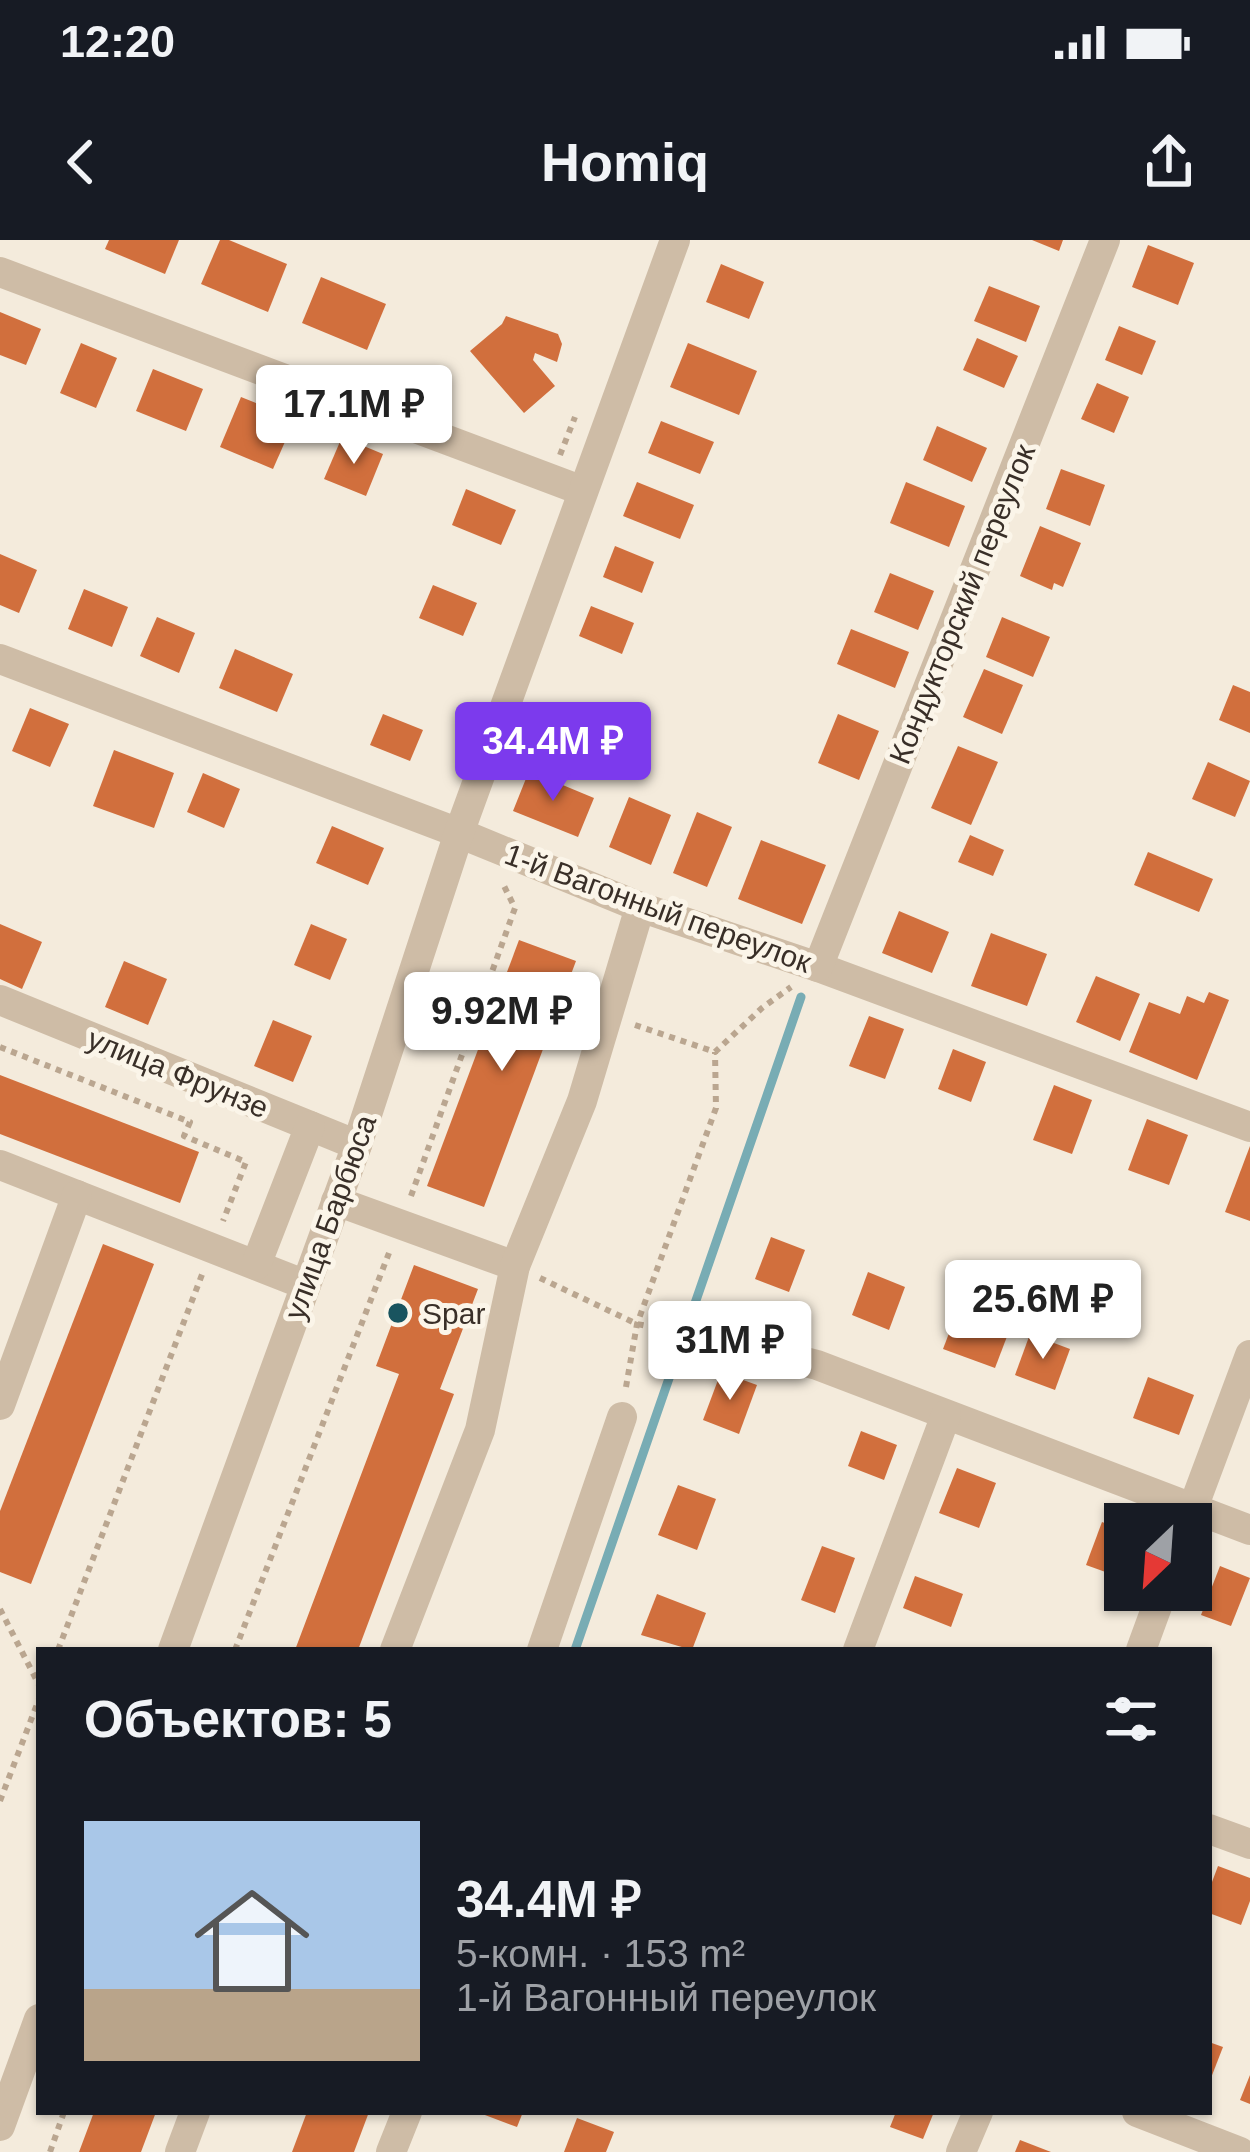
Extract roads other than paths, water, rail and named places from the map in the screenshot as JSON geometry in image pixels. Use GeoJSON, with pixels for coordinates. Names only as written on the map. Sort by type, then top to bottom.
{"type":"FeatureCollection","features":[{"type":"Feature","properties":{"kind":"street","name":"улица Барбюса"},"geometry":{"type":"LineString","coordinates":[[174,1647],[471,838],[583,491],[675,240]]}},
{"type":"Feature","properties":{"kind":"street","name":"Кондукторский переулок"},"geometry":{"type":"LineString","coordinates":[[818,968],[1105,240]]}},
{"type":"Feature","properties":{"kind":"street"},"geometry":{"type":"LineString","coordinates":[[0,272],[583,491]]}},
{"type":"Feature","properties":{"kind":"street","name":"1-й Вагонный переулок"},"geometry":{"type":"LineString","coordinates":[[0,659],[640,907],[1250,1127]]}},
{"type":"Feature","properties":{"kind":"street"},"geometry":{"type":"LineString","coordinates":[[396,1647],[480,1430],[515,1266],[582,1101],[640,907]]}},
{"type":"Feature","properties":{"kind":"street","name":"улица Фрунзе"},"geometry":{"type":"LineString","coordinates":[[0,1000],[356,1145]]}},
{"type":"Feature","properties":{"kind":"street"},"geometry":{"type":"LineString","coordinates":[[256,1264],[310,1126]]}},
{"type":"Feature","properties":{"kind":"street"},"geometry":{"type":"LineString","coordinates":[[0,1165],[306,1285]]}},
{"type":"Feature","properties":{"kind":"street"},"geometry":{"type":"LineString","coordinates":[[0,1405],[76,1195]]}},
{"type":"Feature","properties":{"kind":"street"},"geometry":{"type":"LineString","coordinates":[[336,1201],[515,1266]]}},
{"type":"Feature","properties":{"kind":"street"},"geometry":{"type":"LineString","coordinates":[[708,1337],[818,1365],[1159,1503]]}},
{"type":"Feature","properties":{"kind":"street"},"geometry":{"type":"LineString","coordinates":[[1195,1503],[1250,1355]]}},
{"type":"Feature","properties":{"kind":"street"},"geometry":{"type":"LineString","coordinates":[[858,1647],[946,1415]]}},
{"type":"Feature","properties":{"kind":"street"},"geometry":{"type":"LineString","coordinates":[[543,1647],[622,1417]]}},
{"type":"Feature","properties":{"kind":"street"},"geometry":{"type":"LineString","coordinates":[[1212,1521],[1250,1530]]}},
{"type":"Feature","properties":{"kind":"street"},"geometry":{"type":"LineString","coordinates":[[1142,1647],[1155,1611]]}},
{"type":"Feature","properties":{"kind":"street"},"geometry":{"type":"LineString","coordinates":[[1212,1829],[1250,1844]]}},
{"type":"Feature","properties":{"kind":"street"},"geometry":{"type":"LineString","coordinates":[[0,2126],[36,2027]]}},
{"type":"Feature","properties":{"kind":"street"},"geometry":{"type":"LineString","coordinates":[[180,2152],[194,2115]]}},
{"type":"Feature","properties":{"kind":"street"},"geometry":{"type":"LineString","coordinates":[[391,2152],[406,2115]]}},
{"type":"Feature","properties":{"kind":"street"},"geometry":{"type":"LineString","coordinates":[[962,2152],[976,2115]]}},
{"type":"Feature","properties":{"kind":"street"},"geometry":{"type":"LineString","coordinates":[[1145,2115],[1240,2152]]}},
{"type":"Feature","properties":{"kind":"waterway"},"geometry":{"type":"LineString","coordinates":[[576,1647],[801,997]]}},
{"type":"Feature","properties":{"kind":"place","name":"Spar"},"geometry":{"type":"Point","coordinates":[398,1313]}}]}
